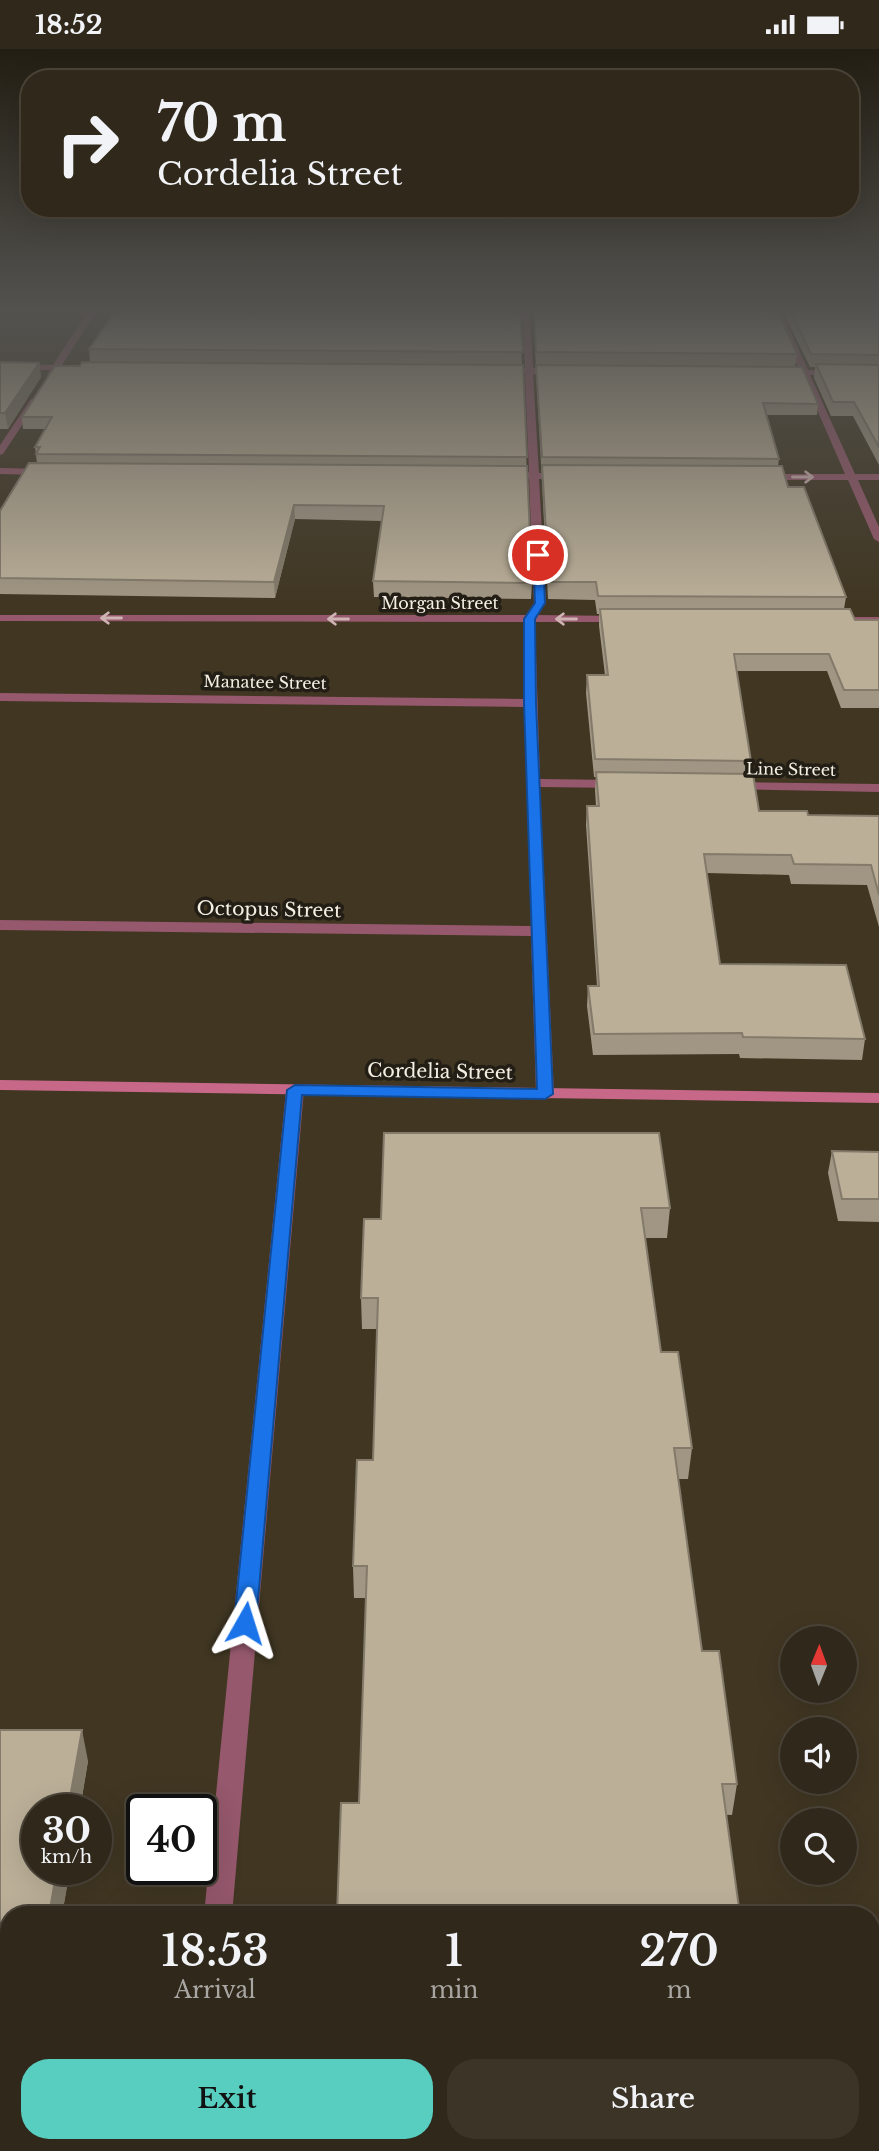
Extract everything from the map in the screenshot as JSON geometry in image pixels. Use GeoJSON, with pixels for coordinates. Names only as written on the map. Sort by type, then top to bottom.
{"type":"FeatureCollection","features":[{"type":"Feature","properties":{"kind":"main road","name":"Cordelia Street"},"geometry":{"type":"LineString","coordinates":[[0,1085],[879,1098]]}},
{"type":"Feature","properties":{"kind":"street"},"geometry":{"type":"LineString","coordinates":[[0,452],[29,408]]}},
{"type":"Feature","properties":{"kind":"street"},"geometry":{"type":"LineString","coordinates":[[531,408],[540,603],[529,619],[530,703],[545,1094]]}},
{"type":"Feature","properties":{"kind":"street"},"geometry":{"type":"LineString","coordinates":[[820,408],[879,539]]}},
{"type":"Feature","properties":{"kind":"street"},"geometry":{"type":"LineString","coordinates":[[0,471],[52,472]]}},
{"type":"Feature","properties":{"kind":"street"},"geometry":{"type":"LineString","coordinates":[[491,475],[577,476]]}},
{"type":"Feature","properties":{"kind":"street"},"geometry":{"type":"LineString","coordinates":[[758,477],[879,477]]}},
{"type":"Feature","properties":{"kind":"street","name":"Morgan Street"},"geometry":{"type":"LineString","coordinates":[[0,618],[628,619]]}},
{"type":"Feature","properties":{"kind":"street"},"geometry":{"type":"LineString","coordinates":[[823,619],[879,620]]}},
{"type":"Feature","properties":{"kind":"street","name":"Manatee Street"},"geometry":{"type":"LineString","coordinates":[[0,697],[530,703]]}},
{"type":"Feature","properties":{"kind":"street"},"geometry":{"type":"LineString","coordinates":[[534,783],[635,784]]}},
{"type":"Feature","properties":{"kind":"street","name":"Line Street"},"geometry":{"type":"LineString","coordinates":[[716,785],[879,788]]}},
{"type":"Feature","properties":{"kind":"street","name":"Octopus Street"},"geometry":{"type":"LineString","coordinates":[[0,925],[537,931]]}},
{"type":"Feature","properties":{"kind":"street"},"geometry":{"type":"LineString","coordinates":[[219,1906],[295,1090]]}},
{"type":"Feature","properties":{"kind":"building"},"geometry":{"type":"Polygon","coordinates":[[[0,408],[8,408],[5,413],[0,413],[0,408]]]}},
{"type":"Feature","properties":{"kind":"building"},"geometry":{"type":"Polygon","coordinates":[[[28,408],[525,408],[527,457],[36,454],[40,447],[35,447],[52,417],[22,417],[28,408]]]}},
{"type":"Feature","properties":{"kind":"building"},"geometry":{"type":"Polygon","coordinates":[[[539,408],[764,408],[779,459],[542,457],[539,408]]]}},
{"type":"Feature","properties":{"kind":"building"},"geometry":{"type":"Polygon","coordinates":[[[857,408],[879,408],[879,447],[857,408]]]}},
{"type":"Feature","properties":{"kind":"building"},"geometry":{"type":"Polygon","coordinates":[[[29,463],[527,466],[532,583],[373,581],[384,506],[294,505],[274,582],[0,578],[0,511],[29,463]]]}},
{"type":"Feature","properties":{"kind":"building"},"geometry":{"type":"Polygon","coordinates":[[[542,465],[782,466],[788,487],[804,487],[846,597],[598,596],[596,582],[549,582],[542,465]]]}},
{"type":"Feature","properties":{"kind":"building"},"geometry":{"type":"Polygon","coordinates":[[[600,609],[850,609],[855,620],[879,620],[879,690],[844,690],[829,654],[734,654],[751,761],[595,759],[587,675],[608,675],[600,609]]]}},
{"type":"Feature","properties":{"kind":"building"},"geometry":{"type":"Polygon","coordinates":[[[596,772],[753,774],[759,811],[879,816],[879,895],[871,865],[794,864],[791,855],[704,854],[720,964],[846,965],[865,1039],[743,1037],[742,1033],[594,1034],[588,986],[599,986],[587,806],[599,806],[596,772]]]}},
{"type":"Feature","properties":{"kind":"building"},"geometry":{"type":"Polygon","coordinates":[[[384,1133],[659,1133],[670,1208],[641,1208],[661,1352],[678,1352],[692,1448],[674,1448],[702,1651],[719,1651],[737,1784],[722,1784],[739,1906],[337,1906],[341,1803],[359,1803],[367,1566],[353,1566],[357,1460],[373,1460],[378,1298],[361,1298],[364,1219],[381,1219],[384,1133]]]}},
{"type":"Feature","properties":{"kind":"building"},"geometry":{"type":"Polygon","coordinates":[[[832,1151],[879,1152],[879,1199],[842,1199],[832,1151]]]}},
{"type":"Feature","properties":{"kind":"building"},"geometry":{"type":"Polygon","coordinates":[[[0,1730],[82,1730],[71,1794],[21,1794],[21,1885],[54,1885],[51,1906],[0,1906],[0,1730]]]}},
{"type":"Feature","properties":{"kind":"route"},"geometry":{"type":"LineString","coordinates":[[245,1623],[295,1090],[545,1094],[530,703],[529,619],[540,603],[538,555]]}}]}
